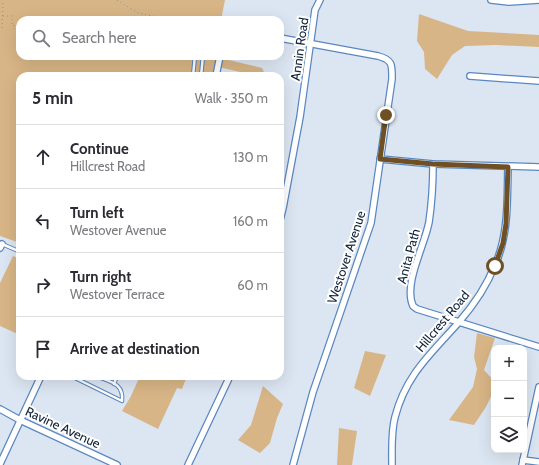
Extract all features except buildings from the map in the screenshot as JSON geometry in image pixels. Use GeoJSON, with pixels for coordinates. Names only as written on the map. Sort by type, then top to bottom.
{"type":"FeatureCollection","features":[{"type":"Feature","properties":{"kind":"street","name":"Annin Road"},"geometry":{"type":"LineString","coordinates":[[284,203],[300,117],[315,10],[320,0]]}},
{"type":"Feature","properties":{"kind":"street"},"geometry":{"type":"LineString","coordinates":[[491,0],[508,2],[539,0]]}},
{"type":"Feature","properties":{"kind":"street"},"geometry":{"type":"LineString","coordinates":[[284,39],[310,44]]}},
{"type":"Feature","properties":{"kind":"street","name":"Westover Avenue"},"geometry":{"type":"LineString","coordinates":[[293,465],[313,392],[371,223],[393,66],[384,57],[310,44]]}},
{"type":"Feature","properties":{"kind":"street"},"geometry":{"type":"LineString","coordinates":[[216,72],[218,60]]}},
{"type":"Feature","properties":{"kind":"street"},"geometry":{"type":"LineString","coordinates":[[470,76],[539,81]]}},
{"type":"Feature","properties":{"kind":"street"},"geometry":{"type":"LineString","coordinates":[[380,159],[433,164],[539,167]]}},
{"type":"Feature","properties":{"kind":"street","name":"Anita Path"},"geometry":{"type":"LineString","coordinates":[[433,164],[433,193],[428,224],[410,291],[412,306],[417,309],[539,347]]}},
{"type":"Feature","properties":{"kind":"street","name":"Hillcrest Road"},"geometry":{"type":"LineString","coordinates":[[392,465],[393,431],[396,415],[408,384],[416,370],[459,322],[482,290],[495,266],[503,243],[506,224],[508,167]]}},
{"type":"Feature","properties":{"kind":"street"},"geometry":{"type":"LineString","coordinates":[[0,464],[39,380]]}},
{"type":"Feature","properties":{"kind":"street"},"geometry":{"type":"LineString","coordinates":[[188,465],[228,380]]}},
{"type":"Feature","properties":{"kind":"street"},"geometry":{"type":"LineString","coordinates":[[539,387],[523,462],[539,462]]}},
{"type":"Feature","properties":{"kind":"street","name":"Ravine Avenue"},"geometry":{"type":"LineString","coordinates":[[0,409],[20,420],[117,465]]}},
{"type":"Feature","properties":{"kind":"lane"},"geometry":{"type":"LineString","coordinates":[[193,72],[195,60]]}},
{"type":"Feature","properties":{"kind":"lane"},"geometry":{"type":"LineString","coordinates":[[201,72],[203,60]]}},
{"type":"Feature","properties":{"kind":"lane"},"geometry":{"type":"LineString","coordinates":[[1,246],[16,250]]}},
{"type":"Feature","properties":{"kind":"lane"},"geometry":{"type":"LineString","coordinates":[[79,380],[122,402],[122,392],[120,388],[105,380]]}},
{"type":"Feature","properties":{"kind":"lane"},"geometry":{"type":"LineString","coordinates":[[114,384],[116,380]]}},
{"type":"Feature","properties":{"kind":"path"},"geometry":{"type":"LineString","coordinates":[[2,28],[3,0]]}},
{"type":"Feature","properties":{"kind":"path"},"geometry":{"type":"LineString","coordinates":[[116,0],[138,13],[153,16]]}},
{"type":"Feature","properties":{"kind":"path"},"geometry":{"type":"LineString","coordinates":[[3,16],[12,16],[12,24],[14,24],[13,29]]}},
{"type":"Feature","properties":{"kind":"shaded area"},"geometry":{"type":"Polygon","coordinates":[[[0,0],[225,0],[222,16],[16,16],[16,60],[228,60],[262,68],[264,72],[240,72],[214,66],[213,72],[16,72],[16,242],[0,236],[0,0]]]}},
{"type":"Feature","properties":{"kind":"shaded area"},"geometry":{"type":"Polygon","coordinates":[[[419,14],[468,31],[539,35],[539,47],[496,45],[465,46],[452,55],[437,79],[425,69],[424,52],[417,41],[419,14]]]}},
{"type":"Feature","properties":{"kind":"shaded area"},"geometry":{"type":"Polygon","coordinates":[[[13,256],[16,257],[16,333],[0,326],[0,283],[13,256]]]}},
{"type":"Feature","properties":{"kind":"shaded area"},"geometry":{"type":"Polygon","coordinates":[[[477,333],[495,338],[493,345],[491,345],[491,350],[484,370],[491,378],[491,396],[474,425],[449,420],[473,387],[477,369],[474,357],[477,333]]]}},
{"type":"Feature","properties":{"kind":"shaded area"},"geometry":{"type":"Polygon","coordinates":[[[365,351],[386,355],[370,396],[354,388],[365,351]]]}},
{"type":"Feature","properties":{"kind":"shaded area"},"geometry":{"type":"Polygon","coordinates":[[[138,380],[185,380],[182,389],[177,388],[158,429],[122,411],[138,380]]]}},
{"type":"Feature","properties":{"kind":"shaded area"},"geometry":{"type":"Polygon","coordinates":[[[263,386],[283,404],[277,418],[270,443],[260,453],[238,440],[251,425],[263,386]]]}},
{"type":"Feature","properties":{"kind":"shaded area"},"geometry":{"type":"Polygon","coordinates":[[[339,428],[357,431],[352,465],[337,465],[339,428]]]}},
{"type":"Feature","properties":{"kind":"route"},"geometry":{"type":"LineString","coordinates":[[386,115],[380,159],[433,164],[508,167],[506,224],[503,243],[495,266]]}}]}
